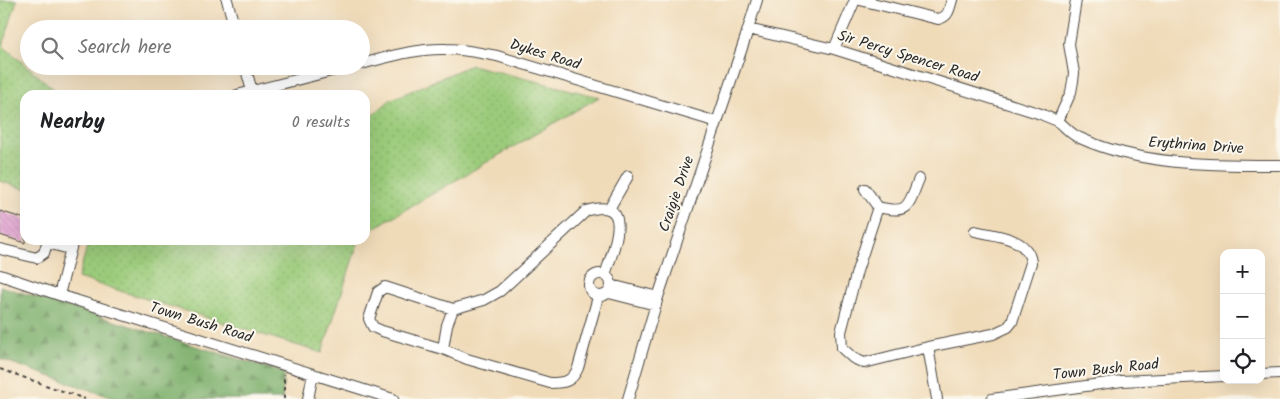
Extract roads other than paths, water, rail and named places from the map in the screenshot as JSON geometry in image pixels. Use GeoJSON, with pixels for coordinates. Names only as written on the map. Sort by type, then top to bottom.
{"type":"FeatureCollection","features":[{"type":"Feature","properties":{"kind":"street"},"geometry":{"type":"LineString","coordinates":[[226,0],[232,20]]}},
{"type":"Feature","properties":{"kind":"street","name":"Craigie Drive"},"geometry":{"type":"LineString","coordinates":[[628,399],[657,301],[757,0]]}},
{"type":"Feature","properties":{"kind":"street"},"geometry":{"type":"LineString","coordinates":[[834,49],[855,0]]}},
{"type":"Feature","properties":{"kind":"street"},"geometry":{"type":"LineString","coordinates":[[860,0],[938,19],[944,18],[948,14],[952,0]]}},
{"type":"Feature","properties":{"kind":"street"},"geometry":{"type":"LineString","coordinates":[[1058,121],[1074,81],[1069,44],[1076,0]]}},
{"type":"Feature","properties":{"kind":"street","name":"Sir Percy Spencer Road"},"geometry":{"type":"LineString","coordinates":[[747,34],[761,33],[834,49],[1058,121]]}},
{"type":"Feature","properties":{"kind":"street","name":"Dykes Road"},"geometry":{"type":"LineString","coordinates":[[370,62],[430,49],[446,48],[476,52],[497,56],[717,122]]}},
{"type":"Feature","properties":{"kind":"street"},"geometry":{"type":"LineString","coordinates":[[248,75],[252,90]]}},
{"type":"Feature","properties":{"kind":"street"},"geometry":{"type":"LineString","coordinates":[[256,90],[315,75]]}},
{"type":"Feature","properties":{"kind":"street","name":"Erythrina Drive"},"geometry":{"type":"LineString","coordinates":[[1058,121],[1078,138],[1140,157],[1175,162],[1280,165]]}},
{"type":"Feature","properties":{"kind":"street"},"geometry":{"type":"LineString","coordinates":[[609,209],[628,176]]}},
{"type":"Feature","properties":{"kind":"street"},"geometry":{"type":"LineString","coordinates":[[865,189],[878,207],[898,211],[905,208],[909,203],[918,178]]}},
{"type":"Feature","properties":{"kind":"street"},"geometry":{"type":"LineString","coordinates":[[878,207],[840,332],[842,348],[853,358],[864,363],[879,361],[928,347],[993,334],[1008,327],[1012,322],[1031,263],[1030,256],[1027,249],[1020,243],[974,231]]}},
{"type":"Feature","properties":{"kind":"street"},"geometry":{"type":"LineString","coordinates":[[598,297],[575,376],[569,381],[560,383],[550,382],[467,359],[443,349],[374,327],[369,319],[378,292],[385,287],[453,310],[484,300],[500,291],[586,211],[597,208],[609,209],[615,214],[617,220],[618,232],[605,275]]}},
{"type":"Feature","properties":{"kind":"street"},"geometry":{"type":"LineString","coordinates":[[0,250],[37,258],[44,252],[47,245]]}},
{"type":"Feature","properties":{"kind":"street"},"geometry":{"type":"LineString","coordinates":[[59,295],[71,245]]}},
{"type":"Feature","properties":{"kind":"street","name":"Town Bush Road"},"geometry":{"type":"LineString","coordinates":[[0,275],[393,399]]}},
{"type":"Feature","properties":{"kind":"street"},"geometry":{"type":"LineString","coordinates":[[605,275],[610,281],[610,289],[605,296],[598,297],[591,292],[589,282],[594,276],[605,275]]}},
{"type":"Feature","properties":{"kind":"street"},"geometry":{"type":"LineString","coordinates":[[610,289],[657,301]]}},
{"type":"Feature","properties":{"kind":"street"},"geometry":{"type":"LineString","coordinates":[[443,349],[446,326],[453,310]]}},
{"type":"Feature","properties":{"kind":"street"},"geometry":{"type":"LineString","coordinates":[[928,347],[937,399]]}},
{"type":"Feature","properties":{"kind":"street"},"geometry":{"type":"LineString","coordinates":[[1265,374],[1280,373]]}},
{"type":"Feature","properties":{"kind":"street"},"geometry":{"type":"LineString","coordinates":[[308,399],[313,374]]}},
{"type":"Feature","properties":{"kind":"street","name":"Town Bush Road"},"geometry":{"type":"LineString","coordinates":[[992,399],[1122,381],[1220,376]]}}]}
